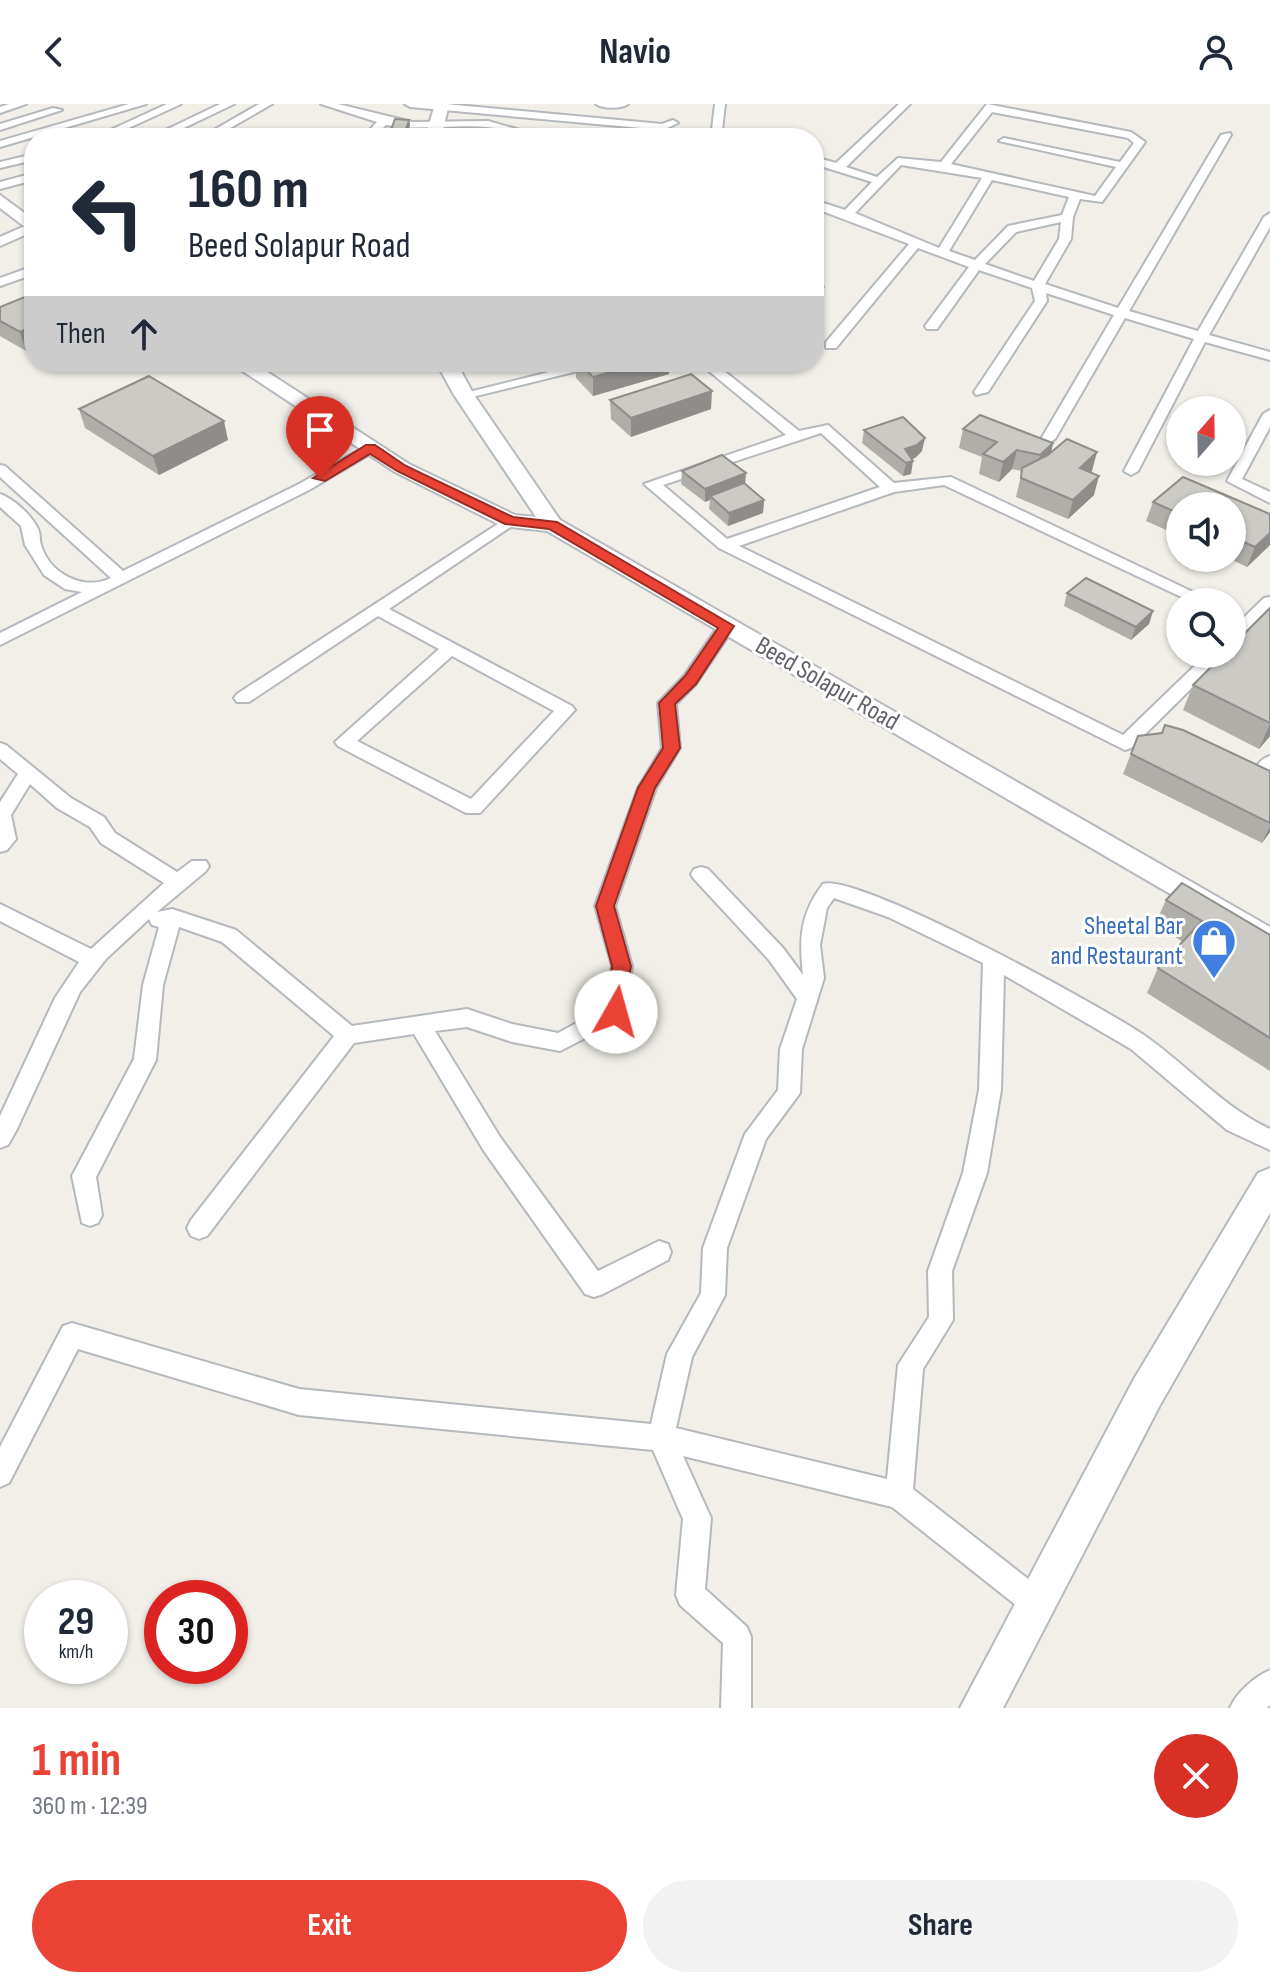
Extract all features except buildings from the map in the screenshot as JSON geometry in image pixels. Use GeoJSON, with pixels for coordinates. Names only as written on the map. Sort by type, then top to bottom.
{"type":"FeatureCollection","features":[{"type":"Feature","properties":{"kind":"main road"},"geometry":{"type":"LineString","coordinates":[[435,128],[442,105]]}},
{"type":"Feature","properties":{"kind":"main road"},"geometry":{"type":"LineString","coordinates":[[1,203],[24,220]]}},
{"type":"Feature","properties":{"kind":"main road"},"geometry":{"type":"LineString","coordinates":[[254,372],[402,468],[510,521],[552,525]]}},
{"type":"Feature","properties":{"kind":"main road","name":"Beed Solapur Road"},"geometry":{"type":"LineString","coordinates":[[451,372],[552,525],[1270,941]]}},
{"type":"Feature","properties":{"kind":"main road"},"geometry":{"type":"LineString","coordinates":[[981,1708],[1147,1392],[1270,1183]]}},
{"type":"Feature","properties":{"kind":"street"},"geometry":{"type":"LineString","coordinates":[[0,110],[21,104]]}},
{"type":"Feature","properties":{"kind":"street"},"geometry":{"type":"LineString","coordinates":[[56,128],[141,104]]}},
{"type":"Feature","properties":{"kind":"street"},"geometry":{"type":"LineString","coordinates":[[121,128],[176,104]]}},
{"type":"Feature","properties":{"kind":"street"},"geometry":{"type":"LineString","coordinates":[[176,128],[229,104]]}},
{"type":"Feature","properties":{"kind":"street"},"geometry":{"type":"LineString","coordinates":[[223,128],[267,104]]}},
{"type":"Feature","properties":{"kind":"street"},"geometry":{"type":"LineString","coordinates":[[326,104],[418,128]]}},
{"type":"Feature","properties":{"kind":"street"},"geometry":{"type":"LineString","coordinates":[[410,104],[663,127],[673,123]]}},
{"type":"Feature","properties":{"kind":"street"},"geometry":{"type":"LineString","coordinates":[[601,104],[623,104]]}},
{"type":"Feature","properties":{"kind":"street"},"geometry":{"type":"LineString","coordinates":[[718,128],[720,104]]}},
{"type":"Feature","properties":{"kind":"street"},"geometry":{"type":"LineString","coordinates":[[839,167],[905,104]]}},
{"type":"Feature","properties":{"kind":"street"},"geometry":{"type":"LineString","coordinates":[[849,213],[898,161],[944,166],[1098,200],[1140,142],[1131,135],[991,106],[944,166]]}},
{"type":"Feature","properties":{"kind":"street"},"geometry":{"type":"LineString","coordinates":[[0,127],[57,110]]}},
{"type":"Feature","properties":{"kind":"street"},"geometry":{"type":"LineString","coordinates":[[377,128],[385,120]]}},
{"type":"Feature","properties":{"kind":"street"},"geometry":{"type":"LineString","coordinates":[[461,128],[488,124],[504,128]]}},
{"type":"Feature","properties":{"kind":"street"},"geometry":{"type":"LineString","coordinates":[[1048,439],[1226,135]]}},
{"type":"Feature","properties":{"kind":"street"},"geometry":{"type":"LineString","coordinates":[[0,144],[24,137]]}},
{"type":"Feature","properties":{"kind":"street"},"geometry":{"type":"LineString","coordinates":[[1004,141],[1125,166]]}},
{"type":"Feature","properties":{"kind":"street"},"geometry":{"type":"LineString","coordinates":[[0,165],[24,159]]}},
{"type":"Feature","properties":{"kind":"street"},"geometry":{"type":"LineString","coordinates":[[824,163],[879,181]]}},
{"type":"Feature","properties":{"kind":"street"},"geometry":{"type":"LineString","coordinates":[[942,253],[988,177]]}},
{"type":"Feature","properties":{"kind":"street"},"geometry":{"type":"LineString","coordinates":[[0,186],[24,179]]}},
{"type":"Feature","properties":{"kind":"street"},"geometry":{"type":"LineString","coordinates":[[981,392],[1041,301],[1038,285],[1065,239],[1067,217],[1075,196]]}},
{"type":"Feature","properties":{"kind":"street"},"geometry":{"type":"LineString","coordinates":[[824,207],[849,213],[977,265],[1122,313],[1270,356]]}},
{"type":"Feature","properties":{"kind":"street"},"geometry":{"type":"LineString","coordinates":[[932,326],[977,265],[1012,229],[1067,217]]}},
{"type":"Feature","properties":{"kind":"street"},"geometry":{"type":"LineString","coordinates":[[1131,471],[1201,337],[1270,217]]}},
{"type":"Feature","properties":{"kind":"street"},"geometry":{"type":"LineString","coordinates":[[0,242],[24,231]]}},
{"type":"Feature","properties":{"kind":"street"},"geometry":{"type":"LineString","coordinates":[[831,345],[917,242]]}},
{"type":"Feature","properties":{"kind":"street"},"geometry":{"type":"LineString","coordinates":[[0,282],[24,274]]}},
{"type":"Feature","properties":{"kind":"street"},"geometry":{"type":"LineString","coordinates":[[464,395],[564,372]]}},
{"type":"Feature","properties":{"kind":"street"},"geometry":{"type":"LineString","coordinates":[[717,372],[796,436]]}},
{"type":"Feature","properties":{"kind":"street"},"geometry":{"type":"LineString","coordinates":[[1270,414],[1234,481],[1270,498]]}},
{"type":"Feature","properties":{"kind":"street"},"geometry":{"type":"LineString","coordinates":[[891,488],[823,428],[652,484],[725,545],[1125,744],[1203,668]]}},
{"type":"Feature","properties":{"kind":"street"},"geometry":{"type":"LineString","coordinates":[[0,640],[304,487],[355,460],[370,448]]}},
{"type":"Feature","properties":{"kind":"street"},"geometry":{"type":"LineString","coordinates":[[0,469],[121,578]]}},
{"type":"Feature","properties":{"kind":"street"},"geometry":{"type":"LineString","coordinates":[[725,545],[891,488],[946,480],[1176,588]]}},
{"type":"Feature","properties":{"kind":"street"},"geometry":{"type":"LineString","coordinates":[[4,507],[27,522],[34,535],[33,545],[50,572],[71,585],[98,590]]}},
{"type":"Feature","properties":{"kind":"street"},"geometry":{"type":"LineString","coordinates":[[243,698],[510,521]]}},
{"type":"Feature","properties":{"kind":"street"},"geometry":{"type":"LineString","coordinates":[[1246,625],[1270,602]]}},
{"type":"Feature","properties":{"kind":"street"},"geometry":{"type":"LineString","coordinates":[[377,609],[451,648],[566,710],[473,808],[344,742],[451,648]]}},
{"type":"Feature","properties":{"kind":"street"},"geometry":{"type":"LineString","coordinates":[[199,1228],[348,1035],[467,1018],[512,1033],[560,1042],[616,1012],[622,966],[605,906],[647,788],[671,748],[667,703],[690,680],[727,626]]}},
{"type":"Feature","properties":{"kind":"street"},"geometry":{"type":"LineString","coordinates":[[0,749],[64,803],[97,822],[108,838],[169,876],[176,884]]}},
{"type":"Feature","properties":{"kind":"street"},"geometry":{"type":"LineString","coordinates":[[0,845],[6,839],[2,815],[28,772]]}},
{"type":"Feature","properties":{"kind":"street"},"geometry":{"type":"LineString","coordinates":[[0,1138],[16,1111],[63,1002],[93,960],[131,923],[199,866]]}},
{"type":"Feature","properties":{"kind":"street"},"geometry":{"type":"LineString","coordinates":[[701,874],[776,954],[808,998]]}},
{"type":"Feature","properties":{"kind":"street"},"geometry":{"type":"LineString","coordinates":[[736,1708],[737,1637],[690,1595],[697,1518],[661,1438],[680,1354],[713,1295],[715,1248],[756,1134],[789,1093],[791,1049],[814,978],[810,945],[817,906],[830,889],[895,912],[993,959],[1139,1043],[1235,1123],[1270,1140]]}},
{"type":"Feature","properties":{"kind":"street"},"geometry":{"type":"LineString","coordinates":[[0,912],[93,960]]}},
{"type":"Feature","properties":{"kind":"street"},"geometry":{"type":"LineString","coordinates":[[131,923],[172,917],[229,936],[348,1035]]}},
{"type":"Feature","properties":{"kind":"street"},"geometry":{"type":"LineString","coordinates":[[90,1215],[84,1176],[145,1060],[153,985],[172,917]]}},
{"type":"Feature","properties":{"kind":"street"},"geometry":{"type":"LineString","coordinates":[[899,1495],[911,1365],[941,1320],[940,1271],[975,1173],[990,1090],[993,959]]}},
{"type":"Feature","properties":{"kind":"street"},"geometry":{"type":"LineString","coordinates":[[420,1026],[492,1144],[594,1286],[659,1252]]}},
{"type":"Feature","properties":{"kind":"street"},"geometry":{"type":"LineString","coordinates":[[0,1474],[72,1335],[299,1402],[661,1438],[899,1495],[1036,1603]]}},
{"type":"Feature","properties":{"kind":"street"},"geometry":{"type":"LineString","coordinates":[[1245,1708],[1270,1685]]}},
{"type":"Feature","properties":{"kind":"place","name":"Sheetal Bar and Restaurant"},"geometry":{"type":"Point","coordinates":[1214,980]}},
{"type":"Feature","properties":{"kind":"route"},"geometry":{"type":"LineString","coordinates":[[320,478],[355,460],[370,448],[402,468],[510,521],[552,525],[727,626],[690,680],[667,703],[671,748],[647,788],[605,906],[622,966],[616,1012]]}}]}
